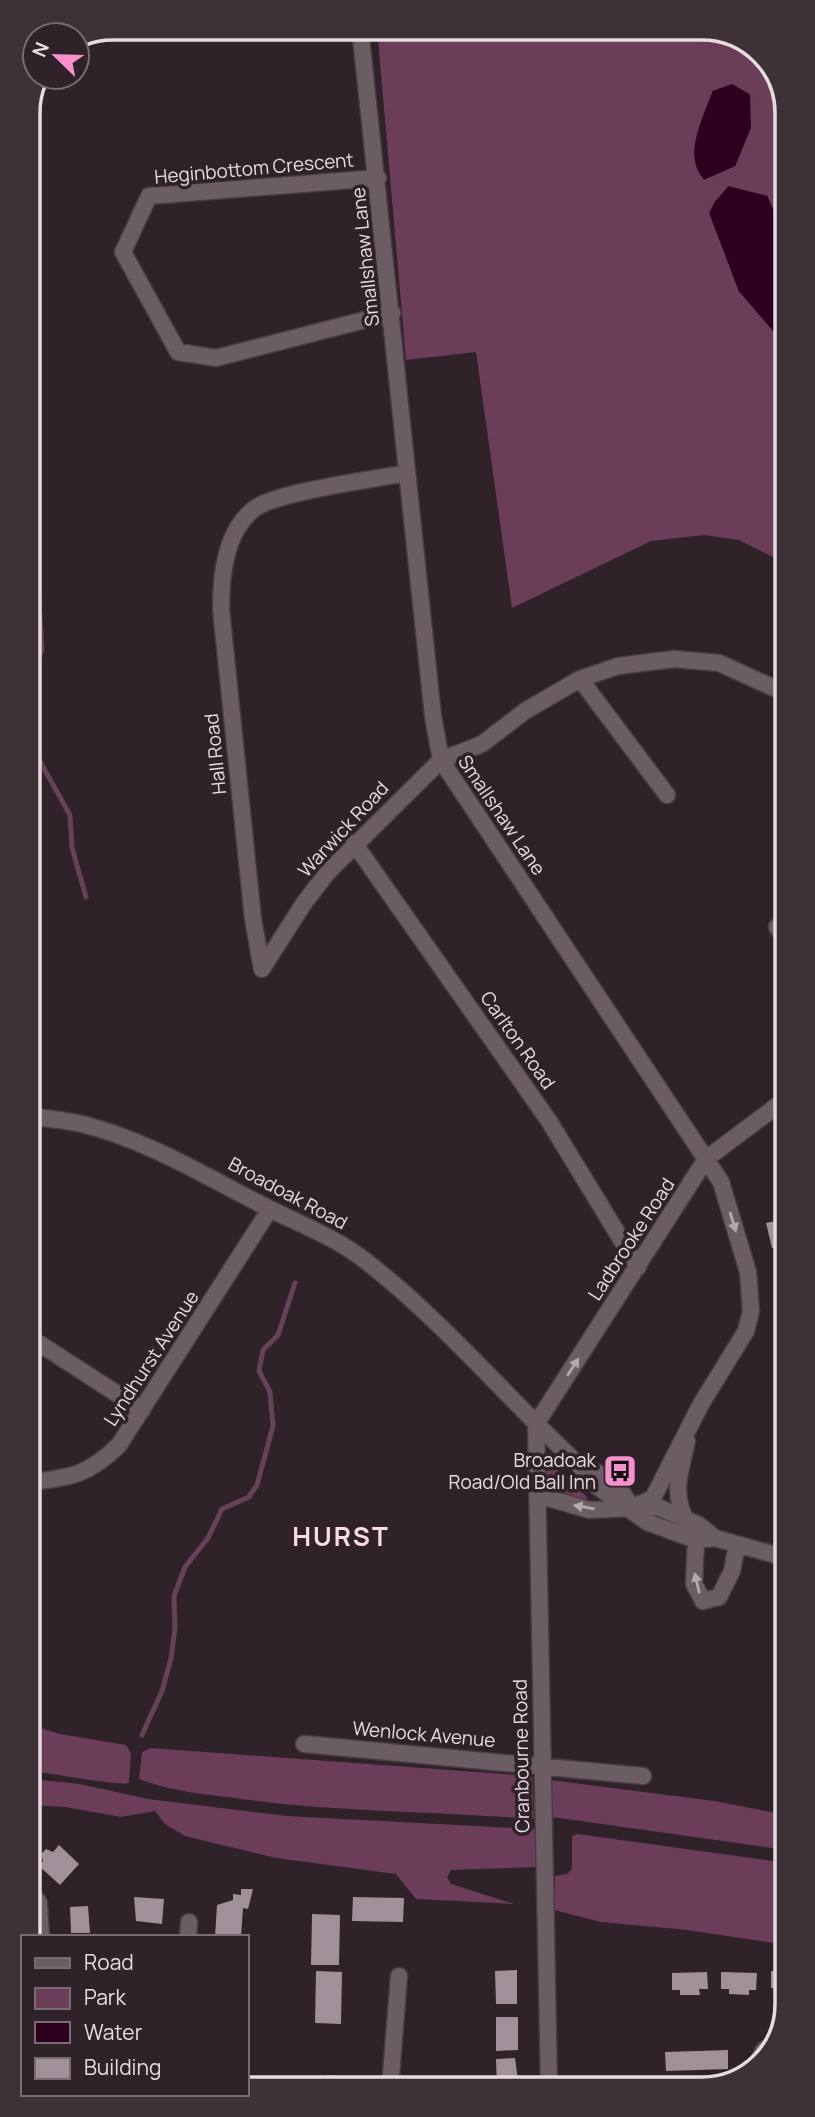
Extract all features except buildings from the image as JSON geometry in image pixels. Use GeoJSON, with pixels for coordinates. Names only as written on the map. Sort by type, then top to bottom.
{"type":"FeatureCollection","features":[{"type":"Feature","properties":{"kind":"street","name":"Smallshaw Lane"},"geometry":{"type":"LineString","coordinates":[[362,40],[379,178],[433,716],[441,760],[721,1182],[748,1272],[751,1311],[737,1348],[690,1425],[653,1498],[631,1508]]}},
{"type":"Feature","properties":{"kind":"street","name":"Heginbottom Crescent"},"geometry":{"type":"LineString","coordinates":[[379,178],[149,195],[123,252],[178,352],[216,358],[392,313]]}},
{"type":"Feature","properties":{"kind":"street","name":"Hall Road"},"geometry":{"type":"LineString","coordinates":[[262,969],[253,919],[221,609],[221,572],[235,535],[255,509],[290,495],[407,473]]}},
{"type":"Feature","properties":{"kind":"street"},"geometry":{"type":"LineString","coordinates":[[441,760],[482,744],[525,711],[580,679],[618,666],[674,659],[719,663],[775,688]]}},
{"type":"Feature","properties":{"kind":"street"},"geometry":{"type":"LineString","coordinates":[[580,679],[667,795]]}},
{"type":"Feature","properties":{"kind":"street","name":"Warwick Road"},"geometry":{"type":"LineString","coordinates":[[262,969],[304,903],[354,843],[441,760]]}},
{"type":"Feature","properties":{"kind":"street","name":"Carlton Road"},"geometry":{"type":"LineString","coordinates":[[354,843],[549,1121],[638,1267]]}},
{"type":"Feature","properties":{"kind":"street","name":"Ladbrooke Road"},"geometry":{"type":"LineString","coordinates":[[536,1424],[706,1160],[775,1107]]}},
{"type":"Feature","properties":{"kind":"street","name":"Broadoak Road"},"geometry":{"type":"LineString","coordinates":[[40,1118],[81,1124],[136,1141],[217,1179],[270,1209],[328,1235],[368,1262],[443,1330],[578,1464],[591,1482],[612,1500],[631,1508],[647,1522],[696,1540]]}},
{"type":"Feature","properties":{"kind":"street","name":"Lyndhurst Avenue"},"geometry":{"type":"LineString","coordinates":[[40,1481],[58,1479],[98,1466],[119,1445],[270,1209]]}},
{"type":"Feature","properties":{"kind":"street"},"geometry":{"type":"LineString","coordinates":[[40,1344],[142,1410]]}},
{"type":"Feature","properties":{"kind":"street","name":"Cranbourne Road"},"geometry":{"type":"LineString","coordinates":[[536,1424],[549,2077]]}},
{"type":"Feature","properties":{"kind":"street","name":"Smallshaw Lane"},"geometry":{"type":"LineString","coordinates":[[686,1520],[678,1505],[676,1489],[690,1425]]}},
{"type":"Feature","properties":{"kind":"street"},"geometry":{"type":"LineString","coordinates":[[538,1495],[589,1510],[658,1507],[715,1538],[775,1555]]}},
{"type":"Feature","properties":{"kind":"street"},"geometry":{"type":"LineString","coordinates":[[715,1538],[696,1540],[694,1584],[703,1601],[719,1597],[732,1572],[737,1544]]}},
{"type":"Feature","properties":{"kind":"street","name":"Wenlock Avenue"},"geometry":{"type":"LineString","coordinates":[[304,1744],[542,1770],[643,1776]]}},
{"type":"Feature","properties":{"kind":"street"},"geometry":{"type":"LineString","coordinates":[[40,1908],[41,1935]]}},
{"type":"Feature","properties":{"kind":"street"},"geometry":{"type":"LineString","coordinates":[[391,2077],[399,1976]]}},
{"type":"Feature","properties":{"kind":"green space"},"geometry":{"type":"Polygon","coordinates":[[[378,40],[706,40],[738,50],[753,62],[767,81],[775,114],[775,558],[739,540],[704,535],[651,541],[512,608],[476,352],[406,360],[378,40]]]}},
{"type":"Feature","properties":{"kind":"green space"},"geometry":{"type":"Polygon","coordinates":[[[551,1464],[587,1497],[586,1501],[546,1486],[547,1467],[551,1464]]]}},
{"type":"Feature","properties":{"kind":"green space"},"geometry":{"type":"Polygon","coordinates":[[[40,1728],[60,1734],[126,1745],[131,1753],[129,1783],[40,1772],[40,1728]]]}},
{"type":"Feature","properties":{"kind":"green space"},"geometry":{"type":"Polygon","coordinates":[[[151,1748],[532,1776],[534,1819],[309,1806],[186,1792],[139,1779],[142,1752],[151,1748]]]}},
{"type":"Feature","properties":{"kind":"green space"},"geometry":{"type":"Polygon","coordinates":[[[40,1780],[80,1784],[148,1799],[287,1816],[535,1829],[536,1867],[451,1870],[447,1877],[451,1884],[514,1904],[416,1899],[396,1874],[276,1858],[185,1836],[165,1824],[155,1811],[121,1817],[40,1806],[40,1780]]]}},
{"type":"Feature","properties":{"kind":"green space"},"geometry":{"type":"Polygon","coordinates":[[[550,1780],[714,1801],[775,1813],[775,1848],[552,1817],[550,1780]]]}},
{"type":"Feature","properties":{"kind":"green space"},"geometry":{"type":"Polygon","coordinates":[[[577,1834],[775,1861],[775,1943],[687,1930],[601,1922],[554,1910],[555,1876],[567,1874],[572,1869],[572,1836],[577,1834]]]}},
{"type":"Feature","properties":{"kind":"water"},"geometry":{"type":"Polygon","coordinates":[[[732,83],[751,94],[752,128],[736,167],[704,181],[694,160],[695,137],[712,90],[732,83]]]}},
{"type":"Feature","properties":{"kind":"water"},"geometry":{"type":"Polygon","coordinates":[[[728,185],[768,195],[775,210],[775,335],[738,292],[708,213],[728,185]]]}},
{"type":"Feature","properties":{"kind":"waterway"},"geometry":{"type":"LineString","coordinates":[[40,618],[40,654]]}},
{"type":"Feature","properties":{"kind":"waterway"},"geometry":{"type":"LineString","coordinates":[[40,762],[70,815],[72,848],[86,897]]}},
{"type":"Feature","properties":{"kind":"waterway"},"geometry":{"type":"LineString","coordinates":[[142,1735],[162,1691],[171,1658],[175,1628],[174,1596],[185,1567],[208,1538],[222,1509],[249,1497],[257,1485],[273,1426],[270,1392],[259,1371],[263,1350],[278,1335],[295,1283]]}},
{"type":"Feature","properties":{"kind":"place","name":"Broadoak Road/Old Ball Inn"},"geometry":{"type":"Point","coordinates":[620,1471]}},
{"type":"Feature","properties":{"kind":"district","name":"HURST"},"geometry":{"type":"Point","coordinates":[341,1537]}}]}
